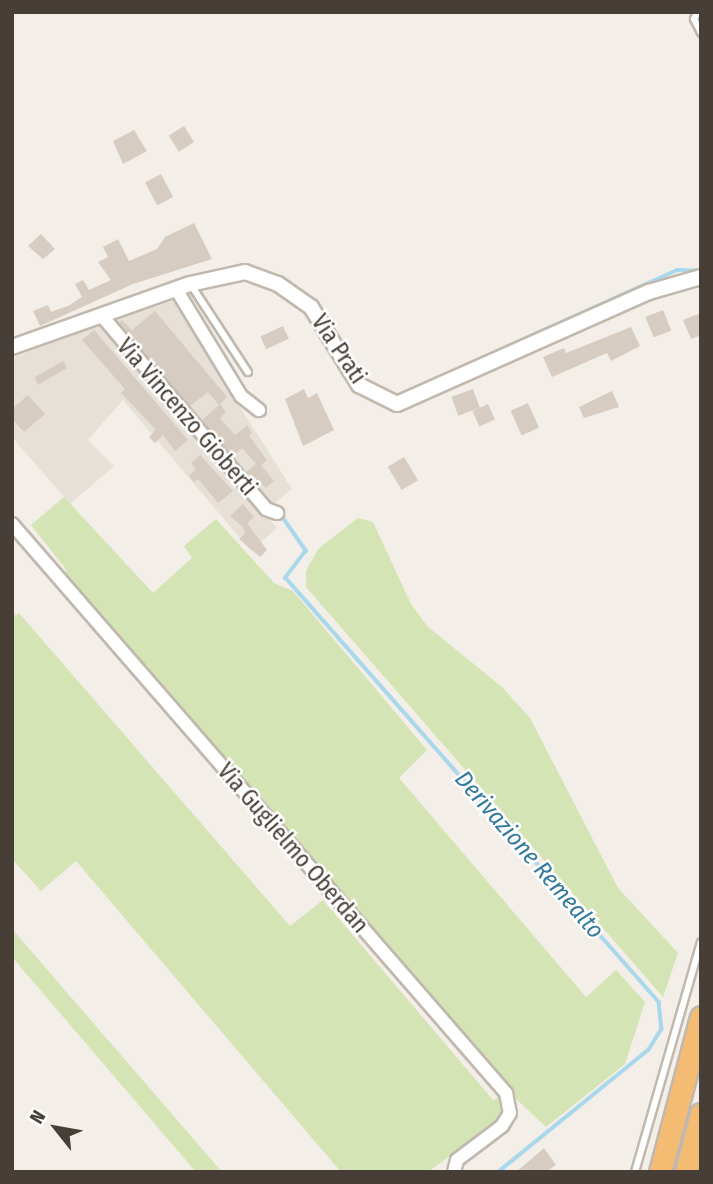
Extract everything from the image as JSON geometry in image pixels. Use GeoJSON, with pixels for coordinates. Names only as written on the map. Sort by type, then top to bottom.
{"type":"FeatureCollection","features":[{"type":"Feature","properties":{"kind":"highway"},"geometry":{"type":"LineString","coordinates":[[660,1172],[701,1017]]}},
{"type":"Feature","properties":{"kind":"highway"},"geometry":{"type":"LineString","coordinates":[[686,1172],[701,1114]]}},
{"type":"Feature","properties":{"kind":"street","name":"Via Prati"},"geometry":{"type":"LineString","coordinates":[[12,347],[183,286],[245,272],[278,284],[311,307],[359,385],[397,404],[649,292],[701,277]]}},
{"type":"Feature","properties":{"kind":"street"},"geometry":{"type":"LineString","coordinates":[[183,286],[242,396],[259,410]]}},
{"type":"Feature","properties":{"kind":"street","name":"Via Vincenzo Gioberti"},"geometry":{"type":"LineString","coordinates":[[102,316],[266,509],[277,513]]}},
{"type":"Feature","properties":{"kind":"street","name":"Via Guglielmo Oberdan"},"geometry":{"type":"LineString","coordinates":[[12,524],[506,1093],[510,1113],[502,1126],[457,1160],[454,1172]]}},
{"type":"Feature","properties":{"kind":"lane"},"geometry":{"type":"LineString","coordinates":[[698,12],[694,19],[701,33]]}},
{"type":"Feature","properties":{"kind":"lane"},"geometry":{"type":"LineString","coordinates":[[183,286],[248,372]]}},
{"type":"Feature","properties":{"kind":"lane"},"geometry":{"type":"LineString","coordinates":[[635,1172],[701,942]]}},
{"type":"Feature","properties":{"kind":"shaded area"},"geometry":{"type":"Polygon","coordinates":[[[173,301],[292,489],[270,507],[111,321],[173,301]]]}},
{"type":"Feature","properties":{"kind":"shaded area"},"geometry":{"type":"Polygon","coordinates":[[[100,324],[277,528],[251,551],[123,400],[88,440],[114,466],[70,504],[12,437],[12,358],[100,324]]]}},
{"type":"Feature","properties":{"kind":"green space"},"geometry":{"type":"Polygon","coordinates":[[[64,497],[153,593],[192,558],[184,546],[216,519],[274,583],[293,591],[427,750],[399,778],[586,997],[616,970],[645,1002],[625,1064],[546,1127],[511,1094],[68,582],[65,568],[31,525],[64,497]]]}},
{"type":"Feature","properties":{"kind":"green space"},"geometry":{"type":"Polygon","coordinates":[[[358,518],[373,522],[411,604],[427,626],[502,687],[530,718],[618,888],[678,953],[663,997],[306,587],[306,571],[318,549],[358,518]]]}},
{"type":"Feature","properties":{"kind":"green space"},"geometry":{"type":"Polygon","coordinates":[[[19,613],[290,926],[323,900],[493,1100],[499,1097],[503,1107],[497,1121],[428,1172],[341,1172],[76,861],[41,891],[12,859],[12,617],[19,613]]]}},
{"type":"Feature","properties":{"kind":"green space"},"geometry":{"type":"Polygon","coordinates":[[[12,929],[222,1172],[196,1172],[12,957],[12,929]]]}},
{"type":"Feature","properties":{"kind":"building"},"geometry":{"type":"Polygon","coordinates":[[[184,126],[194,142],[179,152],[169,136],[184,126]]]}},
{"type":"Feature","properties":{"kind":"building"},"geometry":{"type":"Polygon","coordinates":[[[134,130],[147,151],[123,164],[113,141],[134,130]]]}},
{"type":"Feature","properties":{"kind":"building"},"geometry":{"type":"Polygon","coordinates":[[[161,174],[173,197],[157,205],[145,182],[161,174]]]}},
{"type":"Feature","properties":{"kind":"building"},"geometry":{"type":"Polygon","coordinates":[[[194,223],[212,259],[133,284],[40,326],[33,311],[48,305],[51,312],[70,305],[82,297],[75,284],[83,280],[89,290],[111,280],[98,262],[108,257],[103,247],[118,239],[129,261],[157,249],[165,237],[194,223]]]}},
{"type":"Feature","properties":{"kind":"building"},"geometry":{"type":"Polygon","coordinates":[[[41,234],[55,249],[43,259],[28,246],[41,234]]]}},
{"type":"Feature","properties":{"kind":"building"},"geometry":{"type":"Polygon","coordinates":[[[663,310],[671,330],[654,338],[645,317],[663,310]]]}},
{"type":"Feature","properties":{"kind":"building"},"geometry":{"type":"Polygon","coordinates":[[[155,311],[227,397],[219,405],[208,392],[190,406],[119,322],[122,320],[132,330],[155,311]]]}},
{"type":"Feature","properties":{"kind":"building"},"geometry":{"type":"Polygon","coordinates":[[[701,313],[701,335],[691,339],[683,320],[701,313]]]}},
{"type":"Feature","properties":{"kind":"building"},"geometry":{"type":"Polygon","coordinates":[[[283,326],[289,339],[266,349],[260,337],[283,326]]]}},
{"type":"Feature","properties":{"kind":"building"},"geometry":{"type":"Polygon","coordinates":[[[631,327],[640,346],[611,361],[607,353],[552,377],[543,357],[564,348],[566,353],[631,327]]]}},
{"type":"Feature","properties":{"kind":"building"},"geometry":{"type":"Polygon","coordinates":[[[94,330],[188,440],[175,451],[163,435],[155,443],[149,437],[156,430],[121,393],[125,389],[82,340],[94,330]]]}},
{"type":"Feature","properties":{"kind":"building"},"geometry":{"type":"Polygon","coordinates":[[[63,361],[67,368],[38,384],[34,378],[63,361]]]}},
{"type":"Feature","properties":{"kind":"building"},"geometry":{"type":"Polygon","coordinates":[[[304,389],[308,398],[317,393],[334,430],[303,446],[285,399],[304,389]]]}},
{"type":"Feature","properties":{"kind":"building"},"geometry":{"type":"Polygon","coordinates":[[[473,389],[480,408],[458,416],[451,397],[473,389]]]}},
{"type":"Feature","properties":{"kind":"building"},"geometry":{"type":"Polygon","coordinates":[[[612,391],[619,407],[584,418],[579,407],[612,391]]]}},
{"type":"Feature","properties":{"kind":"building"},"geometry":{"type":"Polygon","coordinates":[[[28,395],[45,414],[24,432],[12,419],[12,409],[28,395]]]}},
{"type":"Feature","properties":{"kind":"building"},"geometry":{"type":"Polygon","coordinates":[[[528,403],[539,428],[522,435],[511,411],[528,403]]]}},
{"type":"Feature","properties":{"kind":"building"},"geometry":{"type":"Polygon","coordinates":[[[220,404],[226,412],[220,418],[235,435],[247,425],[252,433],[249,436],[267,460],[261,465],[274,481],[266,488],[246,472],[256,464],[242,448],[233,456],[202,420],[220,404]]]}},
{"type":"Feature","properties":{"kind":"building"},"geometry":{"type":"Polygon","coordinates":[[[488,404],[495,420],[479,426],[472,411],[488,404]]]}},
{"type":"Feature","properties":{"kind":"building"},"geometry":{"type":"Polygon","coordinates":[[[200,455],[233,491],[218,503],[198,479],[194,482],[189,476],[196,469],[191,463],[200,455]]]}},
{"type":"Feature","properties":{"kind":"building"},"geometry":{"type":"Polygon","coordinates":[[[404,457],[418,480],[402,490],[388,467],[404,457]]]}},
{"type":"Feature","properties":{"kind":"building"},"geometry":{"type":"Polygon","coordinates":[[[243,504],[254,517],[247,523],[267,550],[260,557],[239,539],[245,534],[243,527],[230,516],[243,504]]]}},
{"type":"Feature","properties":{"kind":"building"},"geometry":{"type":"Polygon","coordinates":[[[544,1148],[556,1165],[546,1172],[516,1172],[544,1148]]]}},
{"type":"Feature","properties":{"kind":"waterway","name":"Derivazione Remealto"},"geometry":{"type":"LineString","coordinates":[[407,392],[677,270],[701,271]]}},
{"type":"Feature","properties":{"kind":"waterway","name":"Derivazione Remealto"},"geometry":{"type":"LineString","coordinates":[[284,519],[306,551],[286,578],[659,1002],[662,1029],[649,1050],[499,1172]]}}]}
